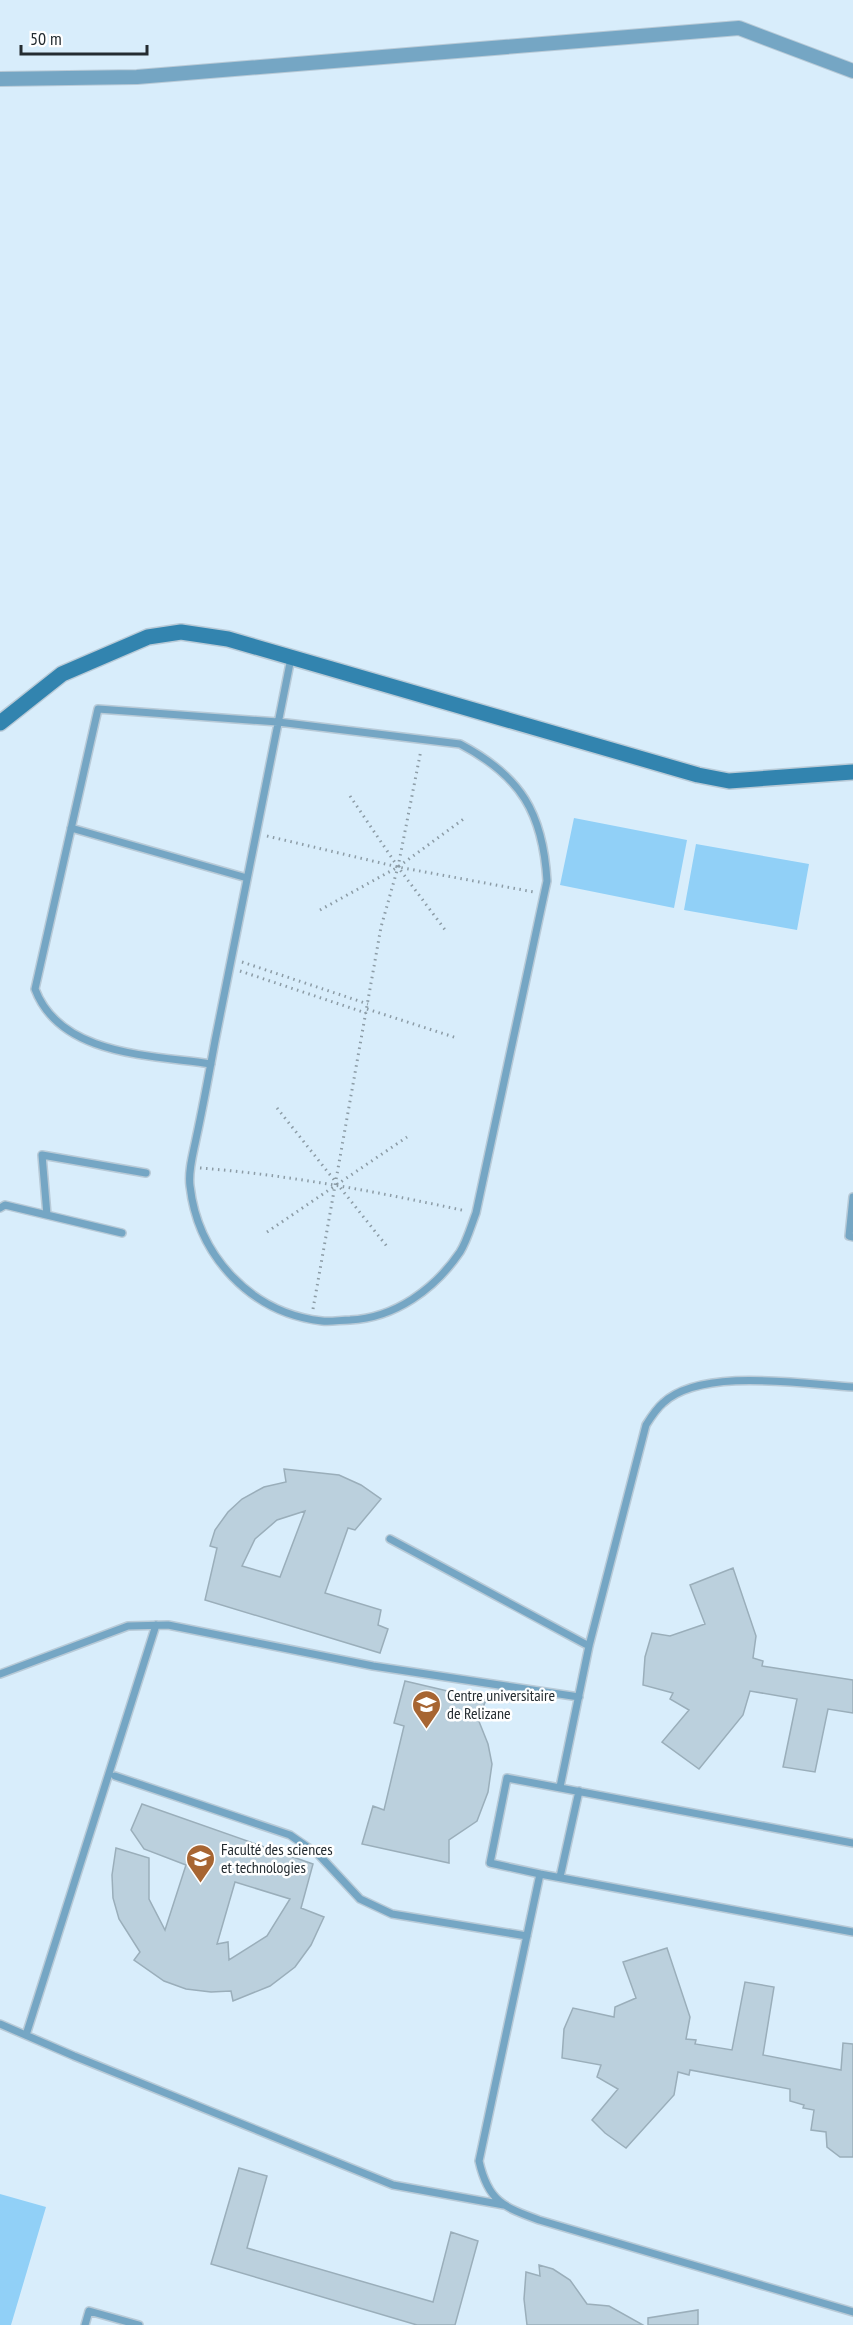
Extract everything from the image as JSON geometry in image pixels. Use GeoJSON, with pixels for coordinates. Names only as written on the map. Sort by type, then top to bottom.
{"type":"FeatureCollection","features":[{"type":"Feature","properties":{"kind":"street"},"geometry":{"type":"LineString","coordinates":[[0,79],[137,77],[739,28],[853,71]]}},
{"type":"Feature","properties":{"kind":"street"},"geometry":{"type":"LineString","coordinates":[[0,723],[62,674],[148,637],[181,632],[216,637],[291,657],[698,775],[729,781],[853,771]]}},
{"type":"Feature","properties":{"kind":"lane"},"geometry":{"type":"LineString","coordinates":[[211,1064],[118,1050],[86,1042],[66,1031],[50,1015],[35,989],[98,709],[278,722],[460,744],[485,758],[507,776],[519,791],[538,825],[543,843],[547,881],[476,1213],[461,1251],[435,1282],[402,1306],[363,1319],[323,1321],[311,1319],[283,1312],[247,1292],[218,1264],[199,1228],[190,1188],[191,1167],[232,959],[247,878],[278,722],[291,657]]}},
{"type":"Feature","properties":{"kind":"lane"},"geometry":{"type":"LineString","coordinates":[[71,828],[247,878]]}},
{"type":"Feature","properties":{"kind":"lane"},"geometry":{"type":"LineString","coordinates":[[47,1215],[42,1155],[146,1173]]}},
{"type":"Feature","properties":{"kind":"lane"},"geometry":{"type":"LineString","coordinates":[[853,1197],[849,1236],[853,1237]]}},
{"type":"Feature","properties":{"kind":"lane"},"geometry":{"type":"LineString","coordinates":[[0,1208],[5,1205],[122,1233]]}},
{"type":"Feature","properties":{"kind":"lane"},"geometry":{"type":"LineString","coordinates":[[560,1787],[589,1646],[646,1425],[663,1402],[687,1388],[711,1382],[744,1381],[853,1387]]}},
{"type":"Feature","properties":{"kind":"lane"},"geometry":{"type":"LineString","coordinates":[[390,1539],[589,1646]]}},
{"type":"Feature","properties":{"kind":"lane"},"geometry":{"type":"LineString","coordinates":[[26,2036],[156,1625]]}},
{"type":"Feature","properties":{"kind":"lane"},"geometry":{"type":"LineString","coordinates":[[0,1674],[128,1626],[168,1625],[373,1666],[579,1697]]}},
{"type":"Feature","properties":{"kind":"lane"},"geometry":{"type":"LineString","coordinates":[[115,1776],[290,1835],[319,1855],[360,1899],[392,1914],[527,1936]]}},
{"type":"Feature","properties":{"kind":"lane"},"geometry":{"type":"LineString","coordinates":[[853,1843],[507,1778],[490,1863],[853,1932]]}},
{"type":"Feature","properties":{"kind":"lane"},"geometry":{"type":"LineString","coordinates":[[560,1877],[579,1791]]}},
{"type":"Feature","properties":{"kind":"lane"},"geometry":{"type":"LineString","coordinates":[[540,1874],[479,2161],[484,2181],[494,2196],[507,2208],[539,2220],[853,2312]]}},
{"type":"Feature","properties":{"kind":"lane"},"geometry":{"type":"LineString","coordinates":[[0,2024],[393,2185],[504,2205]]}},
{"type":"Feature","properties":{"kind":"lane"},"geometry":{"type":"LineString","coordinates":[[85,2325],[89,2311],[139,2325]]}},
{"type":"Feature","properties":{"kind":"path"},"geometry":{"type":"LineString","coordinates":[[311,1319],[337,1184],[381,927],[398,867],[423,739]]}},
{"type":"Feature","properties":{"kind":"path"},"geometry":{"type":"LineString","coordinates":[[350,796],[398,867],[446,931]]}},
{"type":"Feature","properties":{"kind":"path"},"geometry":{"type":"LineString","coordinates":[[320,910],[398,867],[465,818]]}},
{"type":"Feature","properties":{"kind":"path"},"geometry":{"type":"LineString","coordinates":[[256,833],[398,867],[544,894]]}},
{"type":"Feature","properties":{"kind":"path"},"geometry":{"type":"LineString","coordinates":[[232,959],[368,1004]]}},
{"type":"Feature","properties":{"kind":"path"},"geometry":{"type":"LineString","coordinates":[[230,967],[457,1038]]}},
{"type":"Feature","properties":{"kind":"path"},"geometry":{"type":"LineString","coordinates":[[277,1108],[389,1249]]}},
{"type":"Feature","properties":{"kind":"path"},"geometry":{"type":"LineString","coordinates":[[267,1232],[407,1137]]}},
{"type":"Feature","properties":{"kind":"path"},"geometry":{"type":"LineString","coordinates":[[191,1167],[245,1171],[337,1184],[476,1213]]}},
{"type":"Feature","properties":{"kind":"shaded area"},"geometry":{"type":"Polygon","coordinates":[[[574,818],[687,840],[674,908],[560,885],[574,818]]]}},
{"type":"Feature","properties":{"kind":"shaded area"},"geometry":{"type":"Polygon","coordinates":[[[696,844],[809,864],[797,930],[684,910],[696,844]]]}},
{"type":"Feature","properties":{"kind":"shaded area"},"geometry":{"type":"Polygon","coordinates":[[[0,2194],[46,2207],[11,2325],[0,2325],[0,2194]]]}},
{"type":"Feature","properties":{"kind":"building"},"geometry":{"type":"Polygon","coordinates":[[[284,1469],[339,1475],[361,1485],[381,1499],[355,1530],[348,1528],[325,1593],[381,1610],[378,1625],[388,1629],[380,1653],[205,1600],[217,1548],[210,1546],[215,1530],[228,1512],[242,1499],[264,1487],[286,1482],[284,1469]],[[305,1511],[277,1520],[255,1539],[242,1566],[280,1577],[305,1511]]]}},
{"type":"Feature","properties":{"kind":"building"},"geometry":{"type":"Polygon","coordinates":[[[733,1568],[756,1636],[753,1658],[763,1661],[762,1666],[853,1680],[853,1713],[828,1709],[815,1772],[783,1767],[797,1699],[750,1691],[743,1715],[699,1769],[662,1742],[689,1710],[670,1699],[673,1693],[643,1685],[645,1657],[652,1633],[670,1636],[705,1624],[690,1585],[733,1568]]]}},
{"type":"Feature","properties":{"kind":"building"},"geometry":{"type":"Polygon","coordinates":[[[405,1681],[486,1700],[478,1719],[488,1744],[492,1764],[488,1792],[477,1821],[449,1840],[449,1863],[362,1844],[373,1806],[384,1810],[404,1726],[394,1723],[405,1681]]]}},
{"type":"Feature","properties":{"kind":"building"},"geometry":{"type":"Polygon","coordinates":[[[142,1804],[313,1864],[301,1908],[324,1917],[311,1945],[295,1967],[270,1986],[233,2001],[231,1991],[211,1992],[186,1989],[164,1981],[134,1960],[140,1952],[119,1919],[113,1898],[112,1875],[116,1848],[149,1858],[149,1899],[165,1930],[186,1865],[144,1849],[131,1830],[142,1804]],[[235,1882],[217,1944],[228,1942],[229,1960],[267,1936],[290,1899],[235,1882]]]}},
{"type":"Feature","properties":{"kind":"building"},"geometry":{"type":"Polygon","coordinates":[[[667,1948],[690,2017],[686,2039],[696,2040],[695,2044],[732,2050],[745,1982],[774,1987],[763,2055],[841,2070],[843,2043],[853,2044],[853,2157],[840,2157],[827,2147],[826,2132],[811,2130],[814,2110],[803,2108],[804,2105],[790,2101],[790,2089],[690,2070],[689,2075],[678,2072],[674,2095],[626,2148],[592,2120],[618,2089],[597,2077],[601,2065],[562,2058],[564,2029],[573,2008],[614,2017],[615,2007],[636,1998],[623,1962],[667,1948]]]}},
{"type":"Feature","properties":{"kind":"building"},"geometry":{"type":"Polygon","coordinates":[[[239,2168],[267,2176],[247,2248],[433,2302],[451,2232],[478,2241],[455,2325],[417,2325],[211,2264],[239,2168]]]}},
{"type":"Feature","properties":{"kind":"building"},"geometry":{"type":"Polygon","coordinates":[[[539,2265],[553,2269],[570,2280],[587,2304],[609,2306],[643,2325],[527,2325],[524,2299],[526,2272],[540,2276],[539,2265]]]}},
{"type":"Feature","properties":{"kind":"building"},"geometry":{"type":"Polygon","coordinates":[[[698,2310],[698,2325],[648,2325],[648,2318],[698,2310]]]}},
{"type":"Feature","properties":{"kind":"place","name":"Centre universitaire de Relizane"},"geometry":{"type":"Point","coordinates":[426,1730]}},
{"type":"Feature","properties":{"kind":"place","name":"Faculté des sciences et technologies"},"geometry":{"type":"Point","coordinates":[200,1884]}}]}
